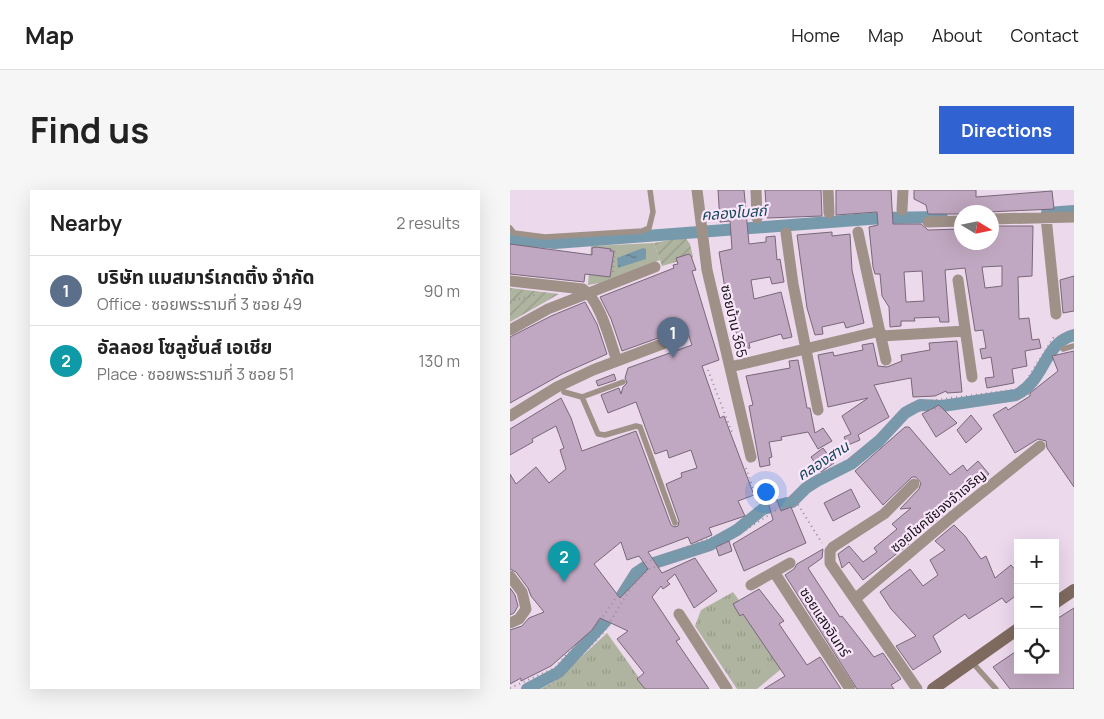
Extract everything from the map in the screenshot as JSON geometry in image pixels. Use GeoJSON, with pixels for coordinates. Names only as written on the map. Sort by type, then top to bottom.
{"type":"FeatureCollection","features":[{"type":"Feature","properties":{"kind":"street","name":"ซอยบ้าน 365"},"geometry":{"type":"LineString","coordinates":[[697,190],[707,270],[751,457]]}},
{"type":"Feature","properties":{"kind":"street"},"geometry":{"type":"LineString","coordinates":[[756,190],[757,218]]}},
{"type":"Feature","properties":{"kind":"street"},"geometry":{"type":"LineString","coordinates":[[828,190],[829,213]]}},
{"type":"Feature","properties":{"kind":"street"},"geometry":{"type":"LineString","coordinates":[[902,210],[903,190]]}},
{"type":"Feature","properties":{"kind":"street"},"geometry":{"type":"LineString","coordinates":[[1046,217],[1056,314]]}},
{"type":"Feature","properties":{"kind":"street"},"geometry":{"type":"LineString","coordinates":[[999,220],[1074,217]]}},
{"type":"Feature","properties":{"kind":"street"},"geometry":{"type":"LineString","coordinates":[[928,222],[954,221]]}},
{"type":"Feature","properties":{"kind":"street"},"geometry":{"type":"LineString","coordinates":[[858,232],[886,360]]}},
{"type":"Feature","properties":{"kind":"street"},"geometry":{"type":"LineString","coordinates":[[786,233],[805,348],[818,410]]}},
{"type":"Feature","properties":{"kind":"street"},"geometry":{"type":"LineString","coordinates":[[510,330],[548,309],[655,267]]}},
{"type":"Feature","properties":{"kind":"street"},"geometry":{"type":"LineString","coordinates":[[958,280],[972,377]]}},
{"type":"Feature","properties":{"kind":"street"},"geometry":{"type":"LineString","coordinates":[[510,281],[582,289],[589,293],[596,304],[617,361]]}},
{"type":"Feature","properties":{"kind":"street"},"geometry":{"type":"LineString","coordinates":[[730,367],[805,348],[881,334],[965,331]]}},
{"type":"Feature","properties":{"kind":"street"},"geometry":{"type":"LineString","coordinates":[[510,416],[557,387],[617,361],[678,338]]}},
{"type":"Feature","properties":{"kind":"street"},"geometry":{"type":"LineString","coordinates":[[510,425],[564,392]]}},
{"type":"Feature","properties":{"kind":"street","name":"ซอยโชคชัยจงจำเจริญ"},"geometry":{"type":"LineString","coordinates":[[855,599],[954,514],[1040,446]]}},
{"type":"Feature","properties":{"kind":"street"},"geometry":{"type":"LineString","coordinates":[[914,484],[884,514],[833,547],[830,563],[917,689]]}},
{"type":"Feature","properties":{"kind":"street"},"geometry":{"type":"LineString","coordinates":[[751,585],[790,563]]}},
{"type":"Feature","properties":{"kind":"street","name":"ซอยแสงอินทร์"},"geometry":{"type":"LineString","coordinates":[[774,572],[850,689]]}},
{"type":"Feature","properties":{"kind":"street"},"geometry":{"type":"LineString","coordinates":[[510,576],[522,592],[526,609],[519,619],[510,624]]}},
{"type":"Feature","properties":{"kind":"street"},"geometry":{"type":"LineString","coordinates":[[1059,600],[1074,590]]}},
{"type":"Feature","properties":{"kind":"street"},"geometry":{"type":"LineString","coordinates":[[679,614],[726,689]]}},
{"type":"Feature","properties":{"kind":"street"},"geometry":{"type":"LineString","coordinates":[[933,689],[1014,632]]}},
{"type":"Feature","properties":{"kind":"lane"},"geometry":{"type":"LineString","coordinates":[[510,228],[514,233],[545,237],[642,231],[649,228],[653,212],[650,190]]}},
{"type":"Feature","properties":{"kind":"lane"},"geometry":{"type":"LineString","coordinates":[[1063,349],[1074,346]]}},
{"type":"Feature","properties":{"kind":"lane"},"geometry":{"type":"LineString","coordinates":[[564,392],[582,397],[623,382]]}},
{"type":"Feature","properties":{"kind":"lane"},"geometry":{"type":"LineString","coordinates":[[582,397],[598,434],[605,435],[636,426],[640,427],[675,523]]}},
{"type":"Feature","properties":{"kind":"lane"},"geometry":{"type":"LineString","coordinates":[[971,661],[996,689]]}},
{"type":"Feature","properties":{"kind":"path"},"geometry":{"type":"LineString","coordinates":[[613,278],[615,247]]}},
{"type":"Feature","properties":{"kind":"path"},"geometry":{"type":"LineString","coordinates":[[510,303],[515,300],[533,297],[540,284]]}},
{"type":"Feature","properties":{"kind":"path"},"geometry":{"type":"LineString","coordinates":[[510,688],[555,668],[564,657],[591,633],[610,607],[632,571],[644,563],[724,533],[760,507],[796,495],[808,481],[852,458],[874,441],[895,417],[913,403],[1019,389],[1024,386],[1053,338],[1074,332]]}},
{"type":"Feature","properties":{"kind":"path"},"geometry":{"type":"LineString","coordinates":[[545,689],[559,678],[604,632],[631,587],[649,569],[720,546],[780,508],[797,503],[817,483],[848,470],[914,411],[1009,401],[1030,393],[1056,349]]}},
{"type":"Feature","properties":{"kind":"path"},"geometry":{"type":"LineString","coordinates":[[796,495],[797,503],[830,556]]}},
{"type":"Feature","properties":{"kind":"green space"},"geometry":{"type":"Polygon","coordinates":[[[685,237],[690,244],[693,257],[662,266],[654,243],[685,237]]]}},
{"type":"Feature","properties":{"kind":"green space"},"geometry":{"type":"Polygon","coordinates":[[[654,243],[660,260],[606,282],[588,285],[591,246],[654,243]]]}},
{"type":"Feature","properties":{"kind":"green space"},"geometry":{"type":"Polygon","coordinates":[[[510,288],[559,294],[510,322],[510,288]]]}},
{"type":"Feature","properties":{"kind":"green space"},"geometry":{"type":"Polygon","coordinates":[[[733,592],[786,665],[757,689],[737,689],[695,626],[701,610],[733,592]]]}},
{"type":"Feature","properties":{"kind":"green space"},"geometry":{"type":"Polygon","coordinates":[[[607,633],[647,689],[540,689],[554,682],[607,633]]]}},
{"type":"Feature","properties":{"kind":"water"},"geometry":{"type":"Polygon","coordinates":[[[643,248],[646,249],[646,259],[618,268],[617,258],[643,248]]]}},
{"type":"Feature","properties":{"kind":"building"},"geometry":{"type":"Polygon","coordinates":[[[718,190],[744,190],[749,244],[766,242],[766,237],[775,236],[777,260],[780,259],[784,282],[772,284],[770,277],[751,280],[754,299],[781,292],[792,337],[783,339],[781,334],[749,343],[750,348],[741,349],[727,301],[719,252],[732,249],[730,221],[720,222],[718,190]]]}},
{"type":"Feature","properties":{"kind":"building"},"geometry":{"type":"Polygon","coordinates":[[[765,190],[821,190],[822,216],[767,218],[765,190]]]}},
{"type":"Feature","properties":{"kind":"building"},"geometry":{"type":"Polygon","coordinates":[[[836,190],[891,190],[893,224],[921,224],[928,230],[954,229],[954,250],[999,250],[999,226],[1033,226],[1032,276],[1018,277],[1019,319],[1029,318],[1032,340],[1039,339],[1041,348],[1025,351],[1027,366],[1012,369],[1014,383],[987,388],[985,378],[994,377],[991,357],[982,359],[980,349],[986,348],[983,330],[975,331],[965,268],[945,270],[949,322],[940,322],[939,317],[914,318],[915,321],[901,321],[901,326],[890,327],[889,307],[882,296],[880,274],[875,274],[873,267],[869,227],[878,225],[877,212],[836,215],[836,190]],[[1002,266],[982,267],[985,288],[1002,286],[1002,266]],[[922,271],[904,272],[906,302],[924,301],[922,271]]]}},
{"type":"Feature","properties":{"kind":"building"},"geometry":{"type":"Polygon","coordinates":[[[914,190],[976,190],[976,197],[1052,191],[1054,209],[999,212],[999,205],[954,205],[954,214],[928,214],[926,205],[914,199],[914,190]]]}},
{"type":"Feature","properties":{"kind":"building"},"geometry":{"type":"Polygon","coordinates":[[[832,232],[832,236],[850,234],[852,270],[864,323],[846,328],[844,322],[822,327],[823,334],[815,335],[807,308],[797,235],[832,232]]]}},
{"type":"Feature","properties":{"kind":"building"},"geometry":{"type":"Polygon","coordinates":[[[510,244],[592,255],[592,248],[611,249],[610,251],[614,251],[610,277],[585,274],[584,282],[510,274],[510,244]]]}},
{"type":"Feature","properties":{"kind":"building"},"geometry":{"type":"Polygon","coordinates":[[[689,254],[696,270],[692,271],[719,360],[702,366],[720,418],[724,416],[754,495],[738,501],[745,516],[709,528],[712,535],[691,544],[688,537],[648,552],[662,573],[695,558],[717,591],[694,608],[675,574],[667,581],[670,584],[663,589],[661,586],[652,597],[680,639],[676,641],[709,689],[645,689],[637,679],[644,673],[617,639],[628,631],[600,618],[592,630],[551,666],[521,681],[521,678],[510,684],[510,630],[522,626],[529,618],[544,612],[516,572],[510,569],[510,474],[516,484],[536,467],[549,483],[566,469],[560,450],[564,448],[556,426],[532,439],[533,442],[510,455],[510,429],[561,398],[571,418],[582,451],[636,431],[671,525],[674,527],[678,526],[679,521],[666,484],[682,477],[681,473],[697,468],[691,450],[669,458],[667,450],[655,454],[636,402],[608,413],[601,395],[619,388],[621,394],[623,387],[627,383],[625,378],[628,368],[692,345],[686,328],[622,351],[611,319],[600,297],[674,268],[673,265],[678,264],[676,258],[689,254]],[[621,542],[594,564],[620,598],[648,569],[639,556],[627,560],[621,542]]]}},
{"type":"Feature","properties":{"kind":"building"},"geometry":{"type":"Polygon","coordinates":[[[1074,276],[1074,311],[1063,313],[1060,280],[1074,276]]]}},
{"type":"Feature","properties":{"kind":"building"},"geometry":{"type":"Polygon","coordinates":[[[585,302],[597,324],[607,354],[562,374],[510,403],[510,337],[551,316],[585,302]]]}},
{"type":"Feature","properties":{"kind":"building"},"geometry":{"type":"Polygon","coordinates":[[[957,341],[962,392],[947,393],[946,391],[935,396],[913,397],[911,378],[874,385],[889,417],[858,435],[860,440],[848,445],[844,437],[851,434],[842,416],[868,398],[828,407],[818,355],[833,352],[834,356],[863,350],[862,345],[873,343],[878,366],[887,367],[902,361],[901,355],[930,350],[929,343],[957,341]]]}},
{"type":"Feature","properties":{"kind":"building"},"geometry":{"type":"Polygon","coordinates":[[[1074,351],[1074,487],[1047,448],[1046,441],[1038,439],[1015,453],[993,415],[1006,407],[1008,410],[1030,396],[1030,393],[1058,371],[1052,356],[1074,351]]]}},
{"type":"Feature","properties":{"kind":"building"},"geometry":{"type":"Polygon","coordinates":[[[798,360],[807,408],[810,408],[815,433],[823,428],[832,441],[818,449],[808,432],[781,437],[782,440],[769,442],[772,457],[769,458],[770,465],[760,467],[749,406],[753,405],[746,376],[790,368],[789,361],[798,360]]]}},
{"type":"Feature","properties":{"kind":"building"},"geometry":{"type":"Polygon","coordinates":[[[614,374],[616,380],[598,386],[596,381],[614,374]]]}},
{"type":"Feature","properties":{"kind":"building"},"geometry":{"type":"Polygon","coordinates":[[[939,405],[957,423],[936,437],[922,414],[939,405]]]}},
{"type":"Feature","properties":{"kind":"building"},"geometry":{"type":"Polygon","coordinates":[[[971,415],[982,429],[966,443],[957,430],[971,415]]]}},
{"type":"Feature","properties":{"kind":"building"},"geometry":{"type":"Polygon","coordinates":[[[905,427],[909,427],[950,475],[963,465],[967,471],[978,461],[989,474],[924,531],[922,529],[907,541],[909,544],[863,580],[849,562],[842,568],[838,554],[849,546],[863,562],[877,552],[874,548],[897,529],[892,524],[911,508],[900,509],[919,489],[921,483],[916,477],[912,477],[883,505],[855,471],[905,427]]]}},
{"type":"Feature","properties":{"kind":"building"},"geometry":{"type":"Polygon","coordinates":[[[823,448],[834,463],[821,472],[811,457],[823,448]]]}},
{"type":"Feature","properties":{"kind":"building"},"geometry":{"type":"Polygon","coordinates":[[[851,489],[860,507],[833,521],[824,503],[851,489]]]}},
{"type":"Feature","properties":{"kind":"building"},"geometry":{"type":"Polygon","coordinates":[[[775,495],[781,511],[791,507],[806,543],[744,571],[733,544],[773,520],[767,498],[775,495]]]}},
{"type":"Feature","properties":{"kind":"building"},"geometry":{"type":"Polygon","coordinates":[[[954,525],[965,536],[981,559],[986,556],[995,578],[1011,565],[1014,568],[1014,597],[1006,603],[1002,598],[969,619],[965,614],[933,636],[941,652],[913,670],[896,646],[916,636],[891,609],[880,592],[910,569],[923,586],[938,575],[930,560],[945,550],[935,541],[954,525]]]}},
{"type":"Feature","properties":{"kind":"building"},"geometry":{"type":"Polygon","coordinates":[[[729,541],[732,551],[719,556],[716,547],[729,541]]]}},
{"type":"Feature","properties":{"kind":"building"},"geometry":{"type":"Polygon","coordinates":[[[823,549],[822,558],[808,568],[840,617],[842,616],[874,657],[883,653],[901,679],[891,685],[894,689],[857,689],[785,575],[794,569],[797,564],[823,549]]]}},
{"type":"Feature","properties":{"kind":"building"},"geometry":{"type":"Polygon","coordinates":[[[510,588],[515,595],[518,606],[514,613],[510,615],[510,588]]]}},
{"type":"Feature","properties":{"kind":"building"},"geometry":{"type":"Polygon","coordinates":[[[759,589],[784,621],[779,624],[807,665],[820,657],[841,689],[764,689],[785,676],[743,614],[740,616],[733,604],[759,589]]]}},
{"type":"Feature","properties":{"kind":"building"},"geometry":{"type":"Polygon","coordinates":[[[1074,608],[1074,689],[1010,689],[993,667],[1014,653],[1014,674],[1059,674],[1059,617],[1074,608]]]}},
{"type":"Feature","properties":{"kind":"waterway","name":"คลองโบสถ์"},"geometry":{"type":"LineString","coordinates":[[1047,213],[1074,211]]}},
{"type":"Feature","properties":{"kind":"waterway","name":"คลองโบสถ์"},"geometry":{"type":"LineString","coordinates":[[510,239],[555,243],[882,218],[942,217]]}},
{"type":"Feature","properties":{"kind":"waterway","name":"คลองสาน"},"geometry":{"type":"LineString","coordinates":[[527,689],[559,672],[605,622],[636,573],[648,565],[710,545],[737,530],[763,509],[792,502],[806,488],[851,464],[879,441],[905,413],[920,405],[942,406],[1016,395],[1033,380],[1056,346],[1064,339],[1074,335]]}},
{"type":"Feature","properties":{"kind":"place","name":"บริษัท แมสมาร์เกตติ้ง จำกัด"},"geometry":{"type":"Point","coordinates":[673,358]}},
{"type":"Feature","properties":{"kind":"place","name":"อัลลอย โซลูชั่นส์ เอเชีย"},"geometry":{"type":"Point","coordinates":[564,582]}}]}
